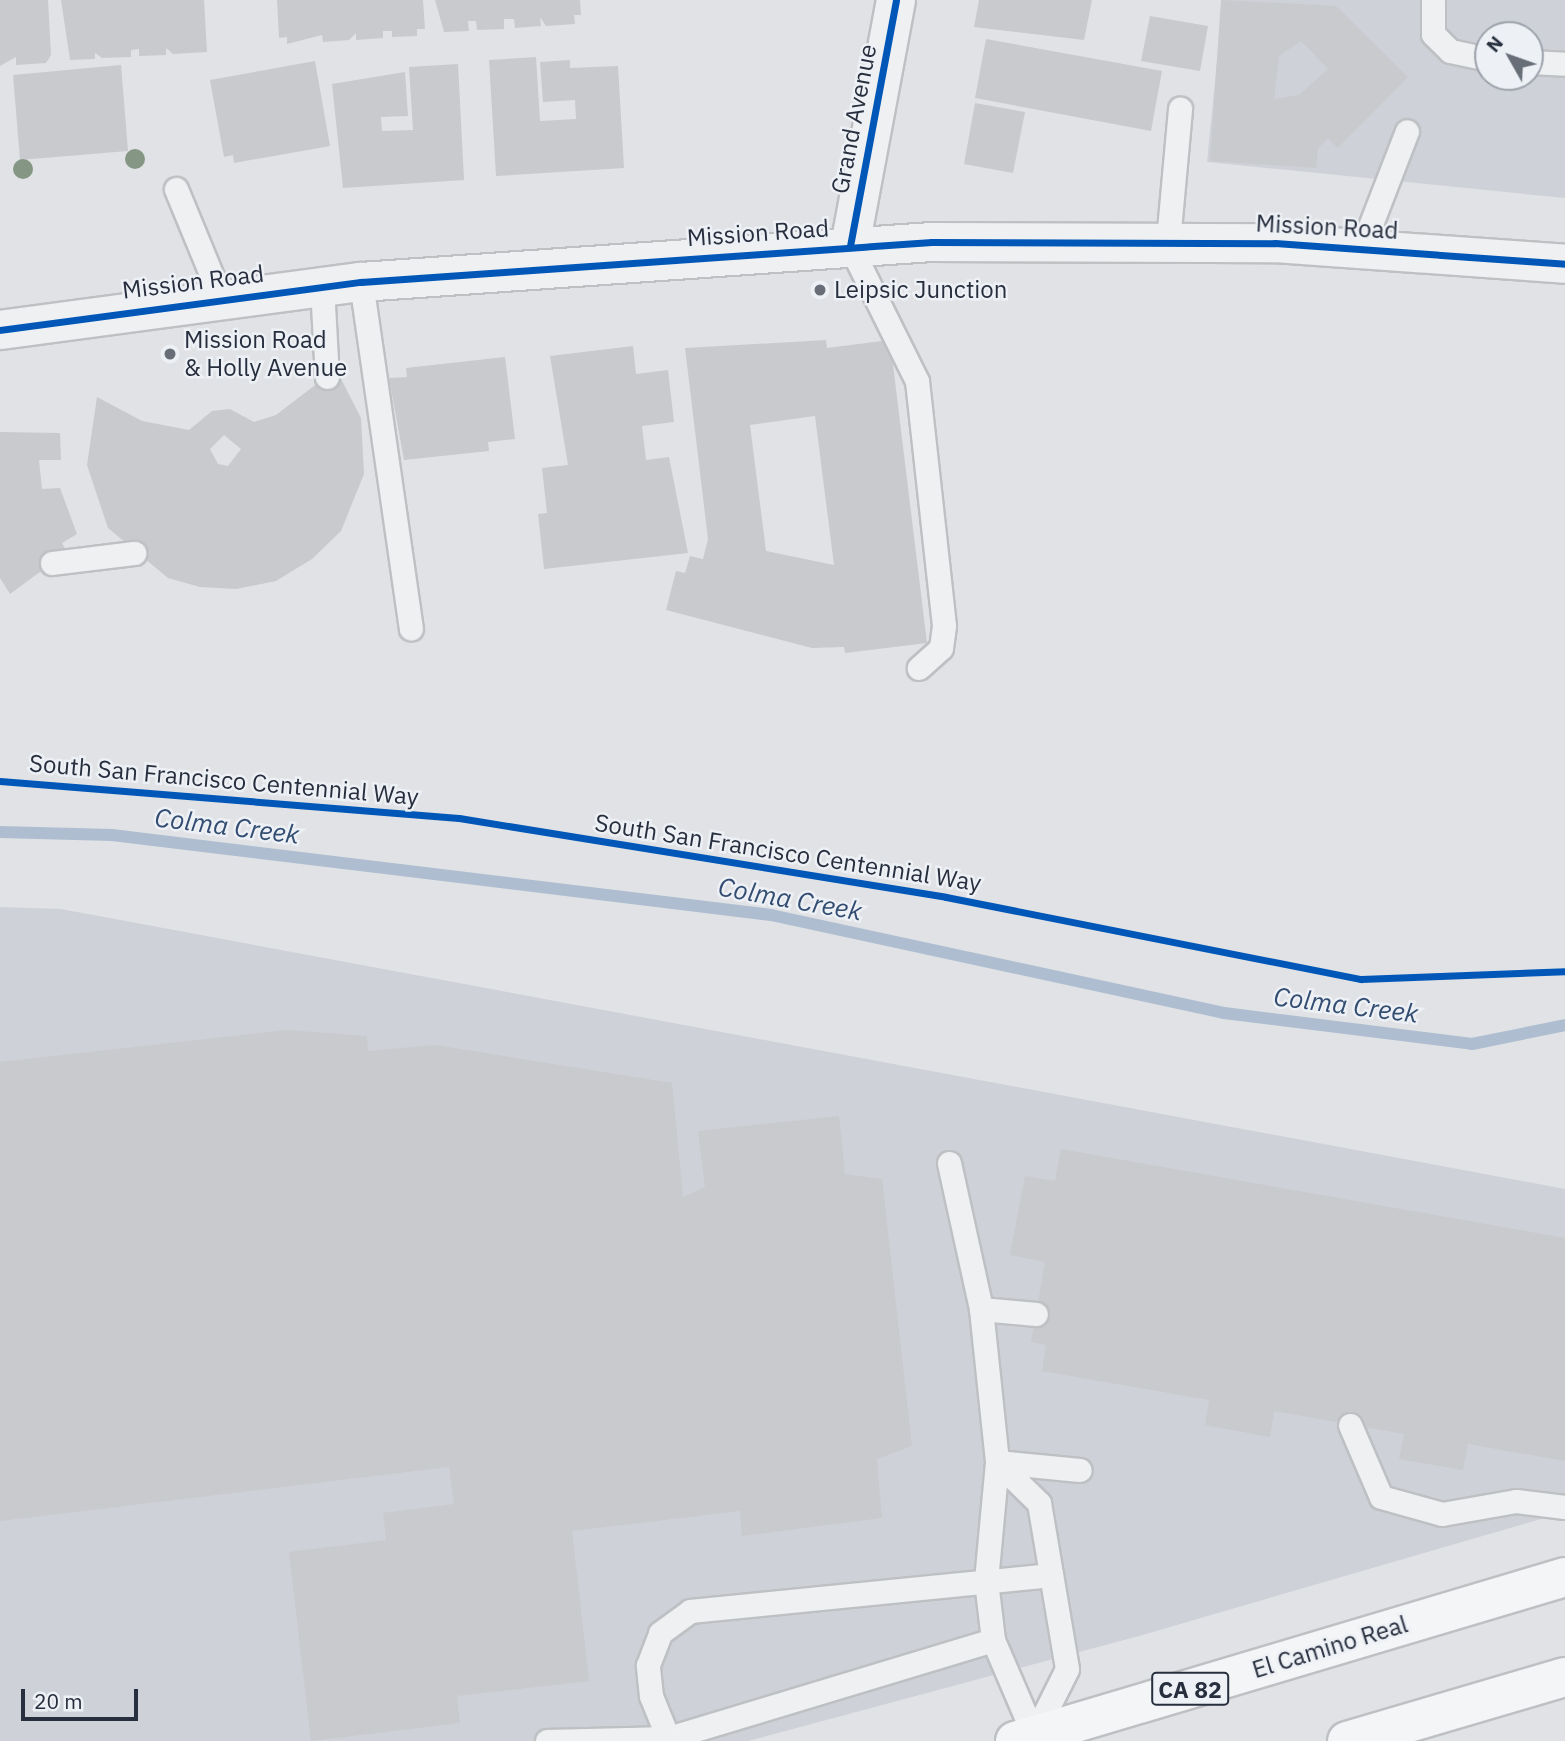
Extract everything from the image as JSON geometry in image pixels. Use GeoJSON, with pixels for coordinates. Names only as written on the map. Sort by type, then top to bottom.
{"type":"FeatureCollection","features":[{"type":"Feature","properties":{"kind":"main road","name":"El Camino Real"},"geometry":{"type":"LineString","coordinates":[[1028,1739],[1565,1577]]}},
{"type":"Feature","properties":{"kind":"main road"},"geometry":{"type":"LineString","coordinates":[[1347,1741],[1565,1677]]}},
{"type":"Feature","properties":{"kind":"street","name":"Grand Avenue"},"geometry":{"type":"LineString","coordinates":[[850,246],[896,0]]}},
{"type":"Feature","properties":{"kind":"street","name":"Mission Road"},"geometry":{"type":"LineString","coordinates":[[0,330],[220,296],[361,282],[850,246],[1168,241],[1362,247],[1565,264]]}},
{"type":"Feature","properties":{"kind":"lane"},"geometry":{"type":"LineString","coordinates":[[1433,0],[1433,34],[1450,51],[1474,56]]}},
{"type":"Feature","properties":{"kind":"lane"},"geometry":{"type":"LineString","coordinates":[[1544,63],[1565,64]]}},
{"type":"Feature","properties":{"kind":"lane"},"geometry":{"type":"LineString","coordinates":[[1168,241],[1180,109]]}},
{"type":"Feature","properties":{"kind":"lane"},"geometry":{"type":"LineString","coordinates":[[1362,247],[1407,131]]}},
{"type":"Feature","properties":{"kind":"lane"},"geometry":{"type":"LineString","coordinates":[[176,189],[220,296]]}},
{"type":"Feature","properties":{"kind":"lane"},"geometry":{"type":"LineString","coordinates":[[850,246],[917,381],[944,626],[941,648],[919,668]]}},
{"type":"Feature","properties":{"kind":"lane"},"geometry":{"type":"LineString","coordinates":[[361,282],[411,628]]}},
{"type":"Feature","properties":{"kind":"lane"},"geometry":{"type":"LineString","coordinates":[[322,286],[327,377]]}},
{"type":"Feature","properties":{"kind":"lane"},"geometry":{"type":"LineString","coordinates":[[52,563],[134,553]]}},
{"type":"Feature","properties":{"kind":"lane"},"geometry":{"type":"LineString","coordinates":[[949,1163],[981,1309],[997,1462],[986,1581],[993,1640],[1028,1739]]}},
{"type":"Feature","properties":{"kind":"lane"},"geometry":{"type":"LineString","coordinates":[[981,1309],[1035,1314]]}},
{"type":"Feature","properties":{"kind":"lane"},"geometry":{"type":"LineString","coordinates":[[1350,1425],[1381,1497],[1442,1514],[1516,1501],[1565,1507]]}},
{"type":"Feature","properties":{"kind":"lane"},"geometry":{"type":"LineString","coordinates":[[997,1462],[1080,1470]]}},
{"type":"Feature","properties":{"kind":"lane"},"geometry":{"type":"LineString","coordinates":[[997,1462],[1039,1503],[1067,1670],[1028,1739]]}},
{"type":"Feature","properties":{"kind":"lane"},"geometry":{"type":"LineString","coordinates":[[668,1738],[648,1665],[660,1633],[690,1611],[1051,1575]]}},
{"type":"Feature","properties":{"kind":"lane"},"geometry":{"type":"LineString","coordinates":[[547,1741],[668,1738],[993,1640]]}},
{"type":"Feature","properties":{"kind":"shaded area"},"geometry":{"type":"Polygon","coordinates":[[[1223,0],[1565,0],[1565,198],[1207,162],[1223,0]]]}},
{"type":"Feature","properties":{"kind":"shaded area"},"geometry":{"type":"Polygon","coordinates":[[[0,907],[61,909],[1565,1189],[1565,1512],[1139,1636],[748,1741],[0,1741],[0,907]]]}},
{"type":"Feature","properties":{"kind":"building"},"geometry":{"type":"Polygon","coordinates":[[[0,0],[48,0],[51,55],[46,63],[16,65],[16,57],[0,66],[0,0]]]}},
{"type":"Feature","properties":{"kind":"building"},"geometry":{"type":"Polygon","coordinates":[[[61,0],[204,0],[207,52],[173,54],[166,48],[166,55],[139,56],[139,49],[131,50],[131,57],[102,58],[95,53],[95,59],[70,60],[61,0]]]}},
{"type":"Feature","properties":{"kind":"building"},"geometry":{"type":"Polygon","coordinates":[[[277,0],[423,0],[425,29],[417,29],[417,36],[392,37],[392,31],[383,31],[383,38],[356,40],[356,33],[349,40],[323,42],[322,35],[287,44],[287,37],[279,38],[277,0]]]}},
{"type":"Feature","properties":{"kind":"building"},"geometry":{"type":"Polygon","coordinates":[[[435,0],[580,0],[581,15],[574,15],[575,24],[546,26],[540,17],[541,26],[515,28],[514,19],[504,19],[504,29],[477,30],[476,21],[468,21],[469,31],[444,32],[435,0]]]}},
{"type":"Feature","properties":{"kind":"building"},"geometry":{"type":"Polygon","coordinates":[[[979,0],[1092,0],[1084,40],[974,27],[979,0]]]}},
{"type":"Feature","properties":{"kind":"building"},"geometry":{"type":"Polygon","coordinates":[[[1221,0],[1336,6],[1408,77],[1338,148],[1328,138],[1318,148],[1316,168],[1210,161],[1221,0]],[[1301,41],[1279,56],[1274,99],[1299,95],[1328,69],[1301,41]]]}},
{"type":"Feature","properties":{"kind":"building"},"geometry":{"type":"Polygon","coordinates":[[[1150,16],[1208,26],[1200,71],[1141,61],[1150,16]]]}},
{"type":"Feature","properties":{"kind":"building"},"geometry":{"type":"Polygon","coordinates":[[[986,39],[1162,71],[1151,131],[975,98],[986,39]]]}},
{"type":"Feature","properties":{"kind":"building"},"geometry":{"type":"Polygon","coordinates":[[[536,57],[540,121],[576,119],[575,100],[543,102],[540,62],[570,60],[570,68],[618,66],[624,168],[496,176],[489,60],[536,57]]]}},
{"type":"Feature","properties":{"kind":"building"},"geometry":{"type":"Polygon","coordinates":[[[315,61],[330,146],[234,163],[233,155],[224,157],[210,80],[315,61]]]}},
{"type":"Feature","properties":{"kind":"building"},"geometry":{"type":"Polygon","coordinates":[[[458,64],[464,180],[343,188],[332,84],[405,72],[408,116],[381,117],[382,131],[413,130],[409,67],[458,64]]]}},
{"type":"Feature","properties":{"kind":"building"},"geometry":{"type":"Polygon","coordinates":[[[121,65],[128,151],[20,160],[13,75],[121,65]]]}},
{"type":"Feature","properties":{"kind":"building"},"geometry":{"type":"Polygon","coordinates":[[[975,103],[1025,112],[1013,173],[964,164],[975,103]]]}},
{"type":"Feature","properties":{"kind":"building"},"geometry":{"type":"Polygon","coordinates":[[[826,340],[827,348],[890,340],[927,643],[845,653],[844,647],[812,648],[666,610],[676,571],[685,573],[690,556],[703,559],[708,539],[685,348],[826,340]],[[815,416],[750,425],[766,551],[834,565],[815,416]]]}},
{"type":"Feature","properties":{"kind":"building"},"geometry":{"type":"Polygon","coordinates":[[[633,346],[636,374],[668,370],[674,422],[642,426],[646,460],[669,457],[688,553],[544,569],[538,514],[547,513],[542,468],[568,465],[550,356],[633,346]]]}},
{"type":"Feature","properties":{"kind":"building"},"geometry":{"type":"Polygon","coordinates":[[[505,357],[515,439],[488,442],[489,451],[404,460],[389,378],[407,377],[406,368],[505,357]]]}},
{"type":"Feature","properties":{"kind":"building"},"geometry":{"type":"Polygon","coordinates":[[[336,369],[361,418],[364,474],[341,531],[312,559],[276,581],[236,589],[200,587],[168,578],[108,528],[87,465],[97,397],[142,421],[189,430],[212,411],[230,409],[254,422],[276,415],[336,369]],[[224,435],[210,449],[218,464],[228,466],[241,449],[224,435]]]}},
{"type":"Feature","properties":{"kind":"building"},"geometry":{"type":"Polygon","coordinates":[[[0,432],[60,433],[61,460],[39,460],[42,489],[60,488],[77,534],[62,543],[67,552],[10,594],[0,578],[0,432]]]}},
{"type":"Feature","properties":{"kind":"building"},"geometry":{"type":"Polygon","coordinates":[[[287,1030],[367,1036],[368,1051],[435,1045],[672,1083],[683,1197],[705,1187],[698,1131],[839,1116],[845,1174],[882,1179],[912,1446],[877,1459],[882,1518],[742,1536],[740,1511],[572,1531],[589,1681],[457,1696],[460,1723],[311,1741],[289,1552],[386,1540],[383,1513],[454,1504],[449,1467],[0,1521],[0,1062],[287,1030]]]}},
{"type":"Feature","properties":{"kind":"building"},"geometry":{"type":"Polygon","coordinates":[[[1061,1149],[1565,1238],[1565,1461],[1468,1444],[1463,1470],[1399,1459],[1404,1434],[1274,1411],[1270,1437],[1205,1425],[1209,1400],[1042,1371],[1046,1345],[1031,1342],[1045,1262],[1010,1255],[1025,1176],[1055,1181],[1061,1149]]]}},
{"type":"Feature","properties":{"kind":"waterway","name":"Colma Creek"},"geometry":{"type":"LineString","coordinates":[[0,832],[112,835],[771,915],[1224,1013],[1472,1044],[1565,1025]]}},
{"type":"Feature","properties":{"kind":"cycle path"},"geometry":{"type":"LineString","coordinates":[[850,246],[896,0]]}},
{"type":"Feature","properties":{"kind":"cycle path"},"geometry":{"type":"LineString","coordinates":[[0,330],[361,282],[932,242],[1275,243],[1565,264]]}},
{"type":"Feature","properties":{"kind":"cycle path","name":"South San Francisco Centennial Way"},"geometry":{"type":"LineString","coordinates":[[0,781],[459,818],[946,897],[1361,979],[1565,971]]}},
{"type":"Feature","properties":{"kind":"place","name":"Leipsic Junction"},"geometry":{"type":"Point","coordinates":[820,290]}},
{"type":"Feature","properties":{"kind":"place","name":"Mission Road & Holly Avenue"},"geometry":{"type":"Point","coordinates":[170,354]}}]}
